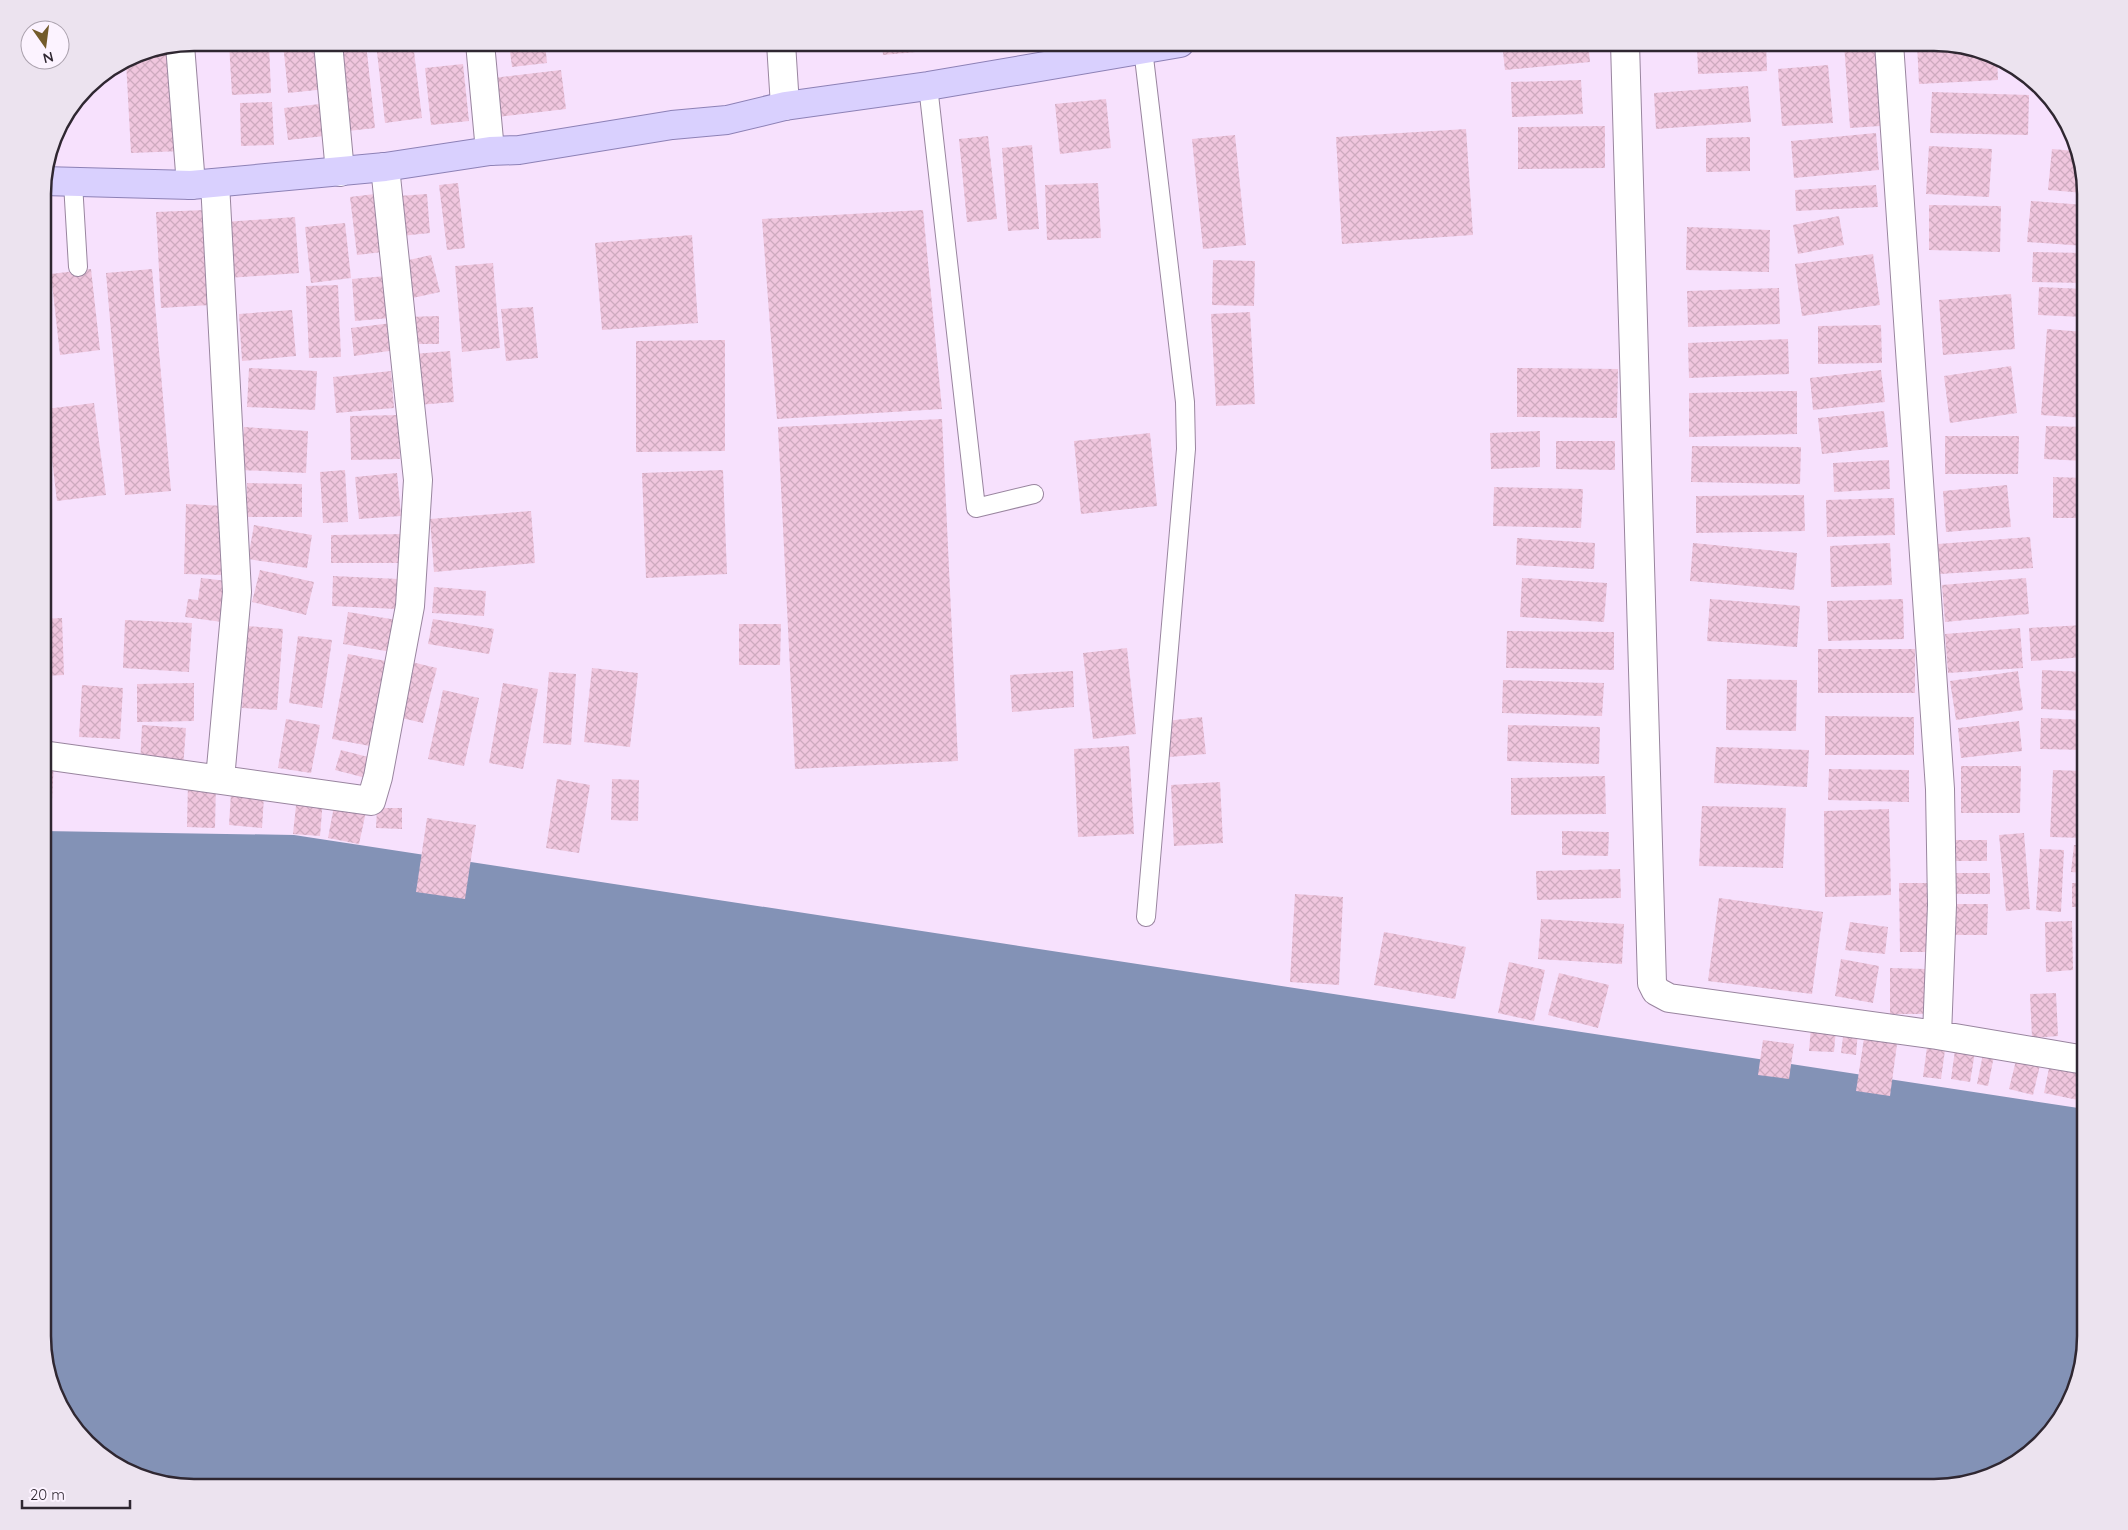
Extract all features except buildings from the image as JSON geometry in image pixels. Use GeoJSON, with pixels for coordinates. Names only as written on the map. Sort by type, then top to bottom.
{"type":"FeatureCollection","features":[{"type":"Feature","properties":{"kind":"main road"},"geometry":{"type":"LineString","coordinates":[[52,182],[203,184],[385,167],[490,152],[519,150],[672,126],[727,120],[785,106],[928,86],[1129,51]]}},
{"type":"Feature","properties":{"kind":"street"},"geometry":{"type":"LineString","coordinates":[[1625,51],[1652,982],[1656,991],[1668,998],[1937,1035],[2077,1058]]}},
{"type":"Feature","properties":{"kind":"street"},"geometry":{"type":"LineString","coordinates":[[1890,51],[1940,789],[1942,905],[1937,1035]]}},
{"type":"Feature","properties":{"kind":"street"},"geometry":{"type":"LineString","coordinates":[[181,52],[203,184],[237,592],[220,779]]}},
{"type":"Feature","properties":{"kind":"street"},"geometry":{"type":"LineString","coordinates":[[329,52],[340,172]]}},
{"type":"Feature","properties":{"kind":"street"},"geometry":{"type":"LineString","coordinates":[[481,52],[490,152]]}},
{"type":"Feature","properties":{"kind":"street"},"geometry":{"type":"LineString","coordinates":[[782,52],[785,106]]}},
{"type":"Feature","properties":{"kind":"street"},"geometry":{"type":"LineString","coordinates":[[52,757],[371,801],[378,777],[410,606],[418,480],[385,167]]}},
{"type":"Feature","properties":{"kind":"lane"},"geometry":{"type":"LineString","coordinates":[[1143,51],[1185,402],[1186,449],[1146,918]]}},
{"type":"Feature","properties":{"kind":"lane"},"geometry":{"type":"LineString","coordinates":[[928,86],[976,508],[1034,494]]}},
{"type":"Feature","properties":{"kind":"lane"},"geometry":{"type":"LineString","coordinates":[[74,183],[78,267]]}},
{"type":"Feature","properties":{"kind":"water"},"geometry":{"type":"Polygon","coordinates":[[[52,831],[294,835],[2077,1108],[2077,1336],[2074,1364],[2069,1382],[2058,1407],[2047,1423],[2028,1443],[2013,1455],[1980,1471],[1962,1476],[1934,1479],[194,1479],[166,1476],[148,1471],[123,1460],[107,1449],[87,1430],[75,1415],[62,1391],[54,1364],[52,1345],[52,831]]]}}]}
